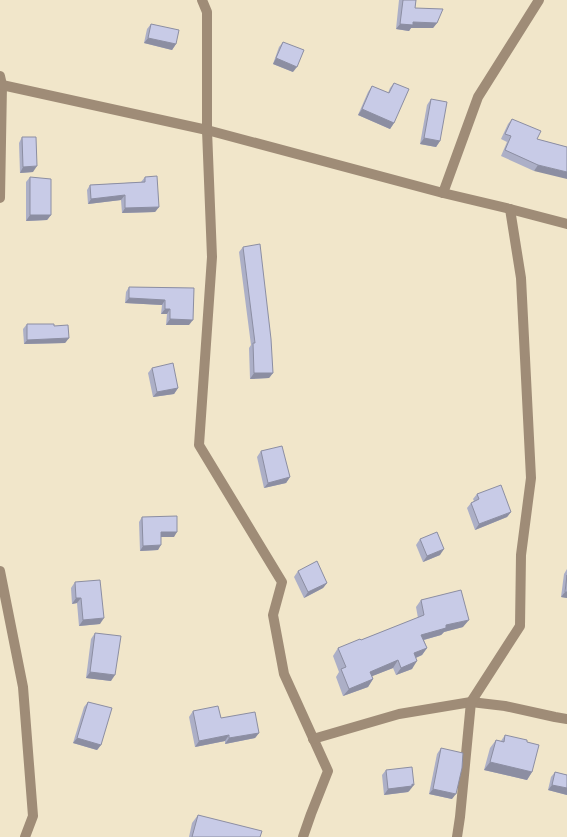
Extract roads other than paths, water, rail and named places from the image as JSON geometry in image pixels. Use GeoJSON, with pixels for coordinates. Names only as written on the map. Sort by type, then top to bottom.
{"type":"FeatureCollection","features":[{"type":"Feature","properties":{"kind":"street"},"geometry":{"type":"LineString","coordinates":[[202,0],[207,12],[208,130],[212,257],[199,445],[282,582],[274,615],[284,674],[328,771],[303,837]]}},
{"type":"Feature","properties":{"kind":"street"},"geometry":{"type":"LineString","coordinates":[[443,193],[478,97],[539,0]]}},
{"type":"Feature","properties":{"kind":"street"},"geometry":{"type":"LineString","coordinates":[[0,198],[1,81],[208,130],[443,193],[567,224]]}},
{"type":"Feature","properties":{"kind":"street"},"geometry":{"type":"LineString","coordinates":[[457,837],[471,702],[520,626],[521,555],[531,478],[521,278],[510,209]]}},
{"type":"Feature","properties":{"kind":"street"},"geometry":{"type":"LineString","coordinates":[[0,571],[24,687],[33,816],[25,837]]}},
{"type":"Feature","properties":{"kind":"street"},"geometry":{"type":"LineString","coordinates":[[313,739],[399,714],[471,702],[505,706],[555,717],[567,718]]}}]}
